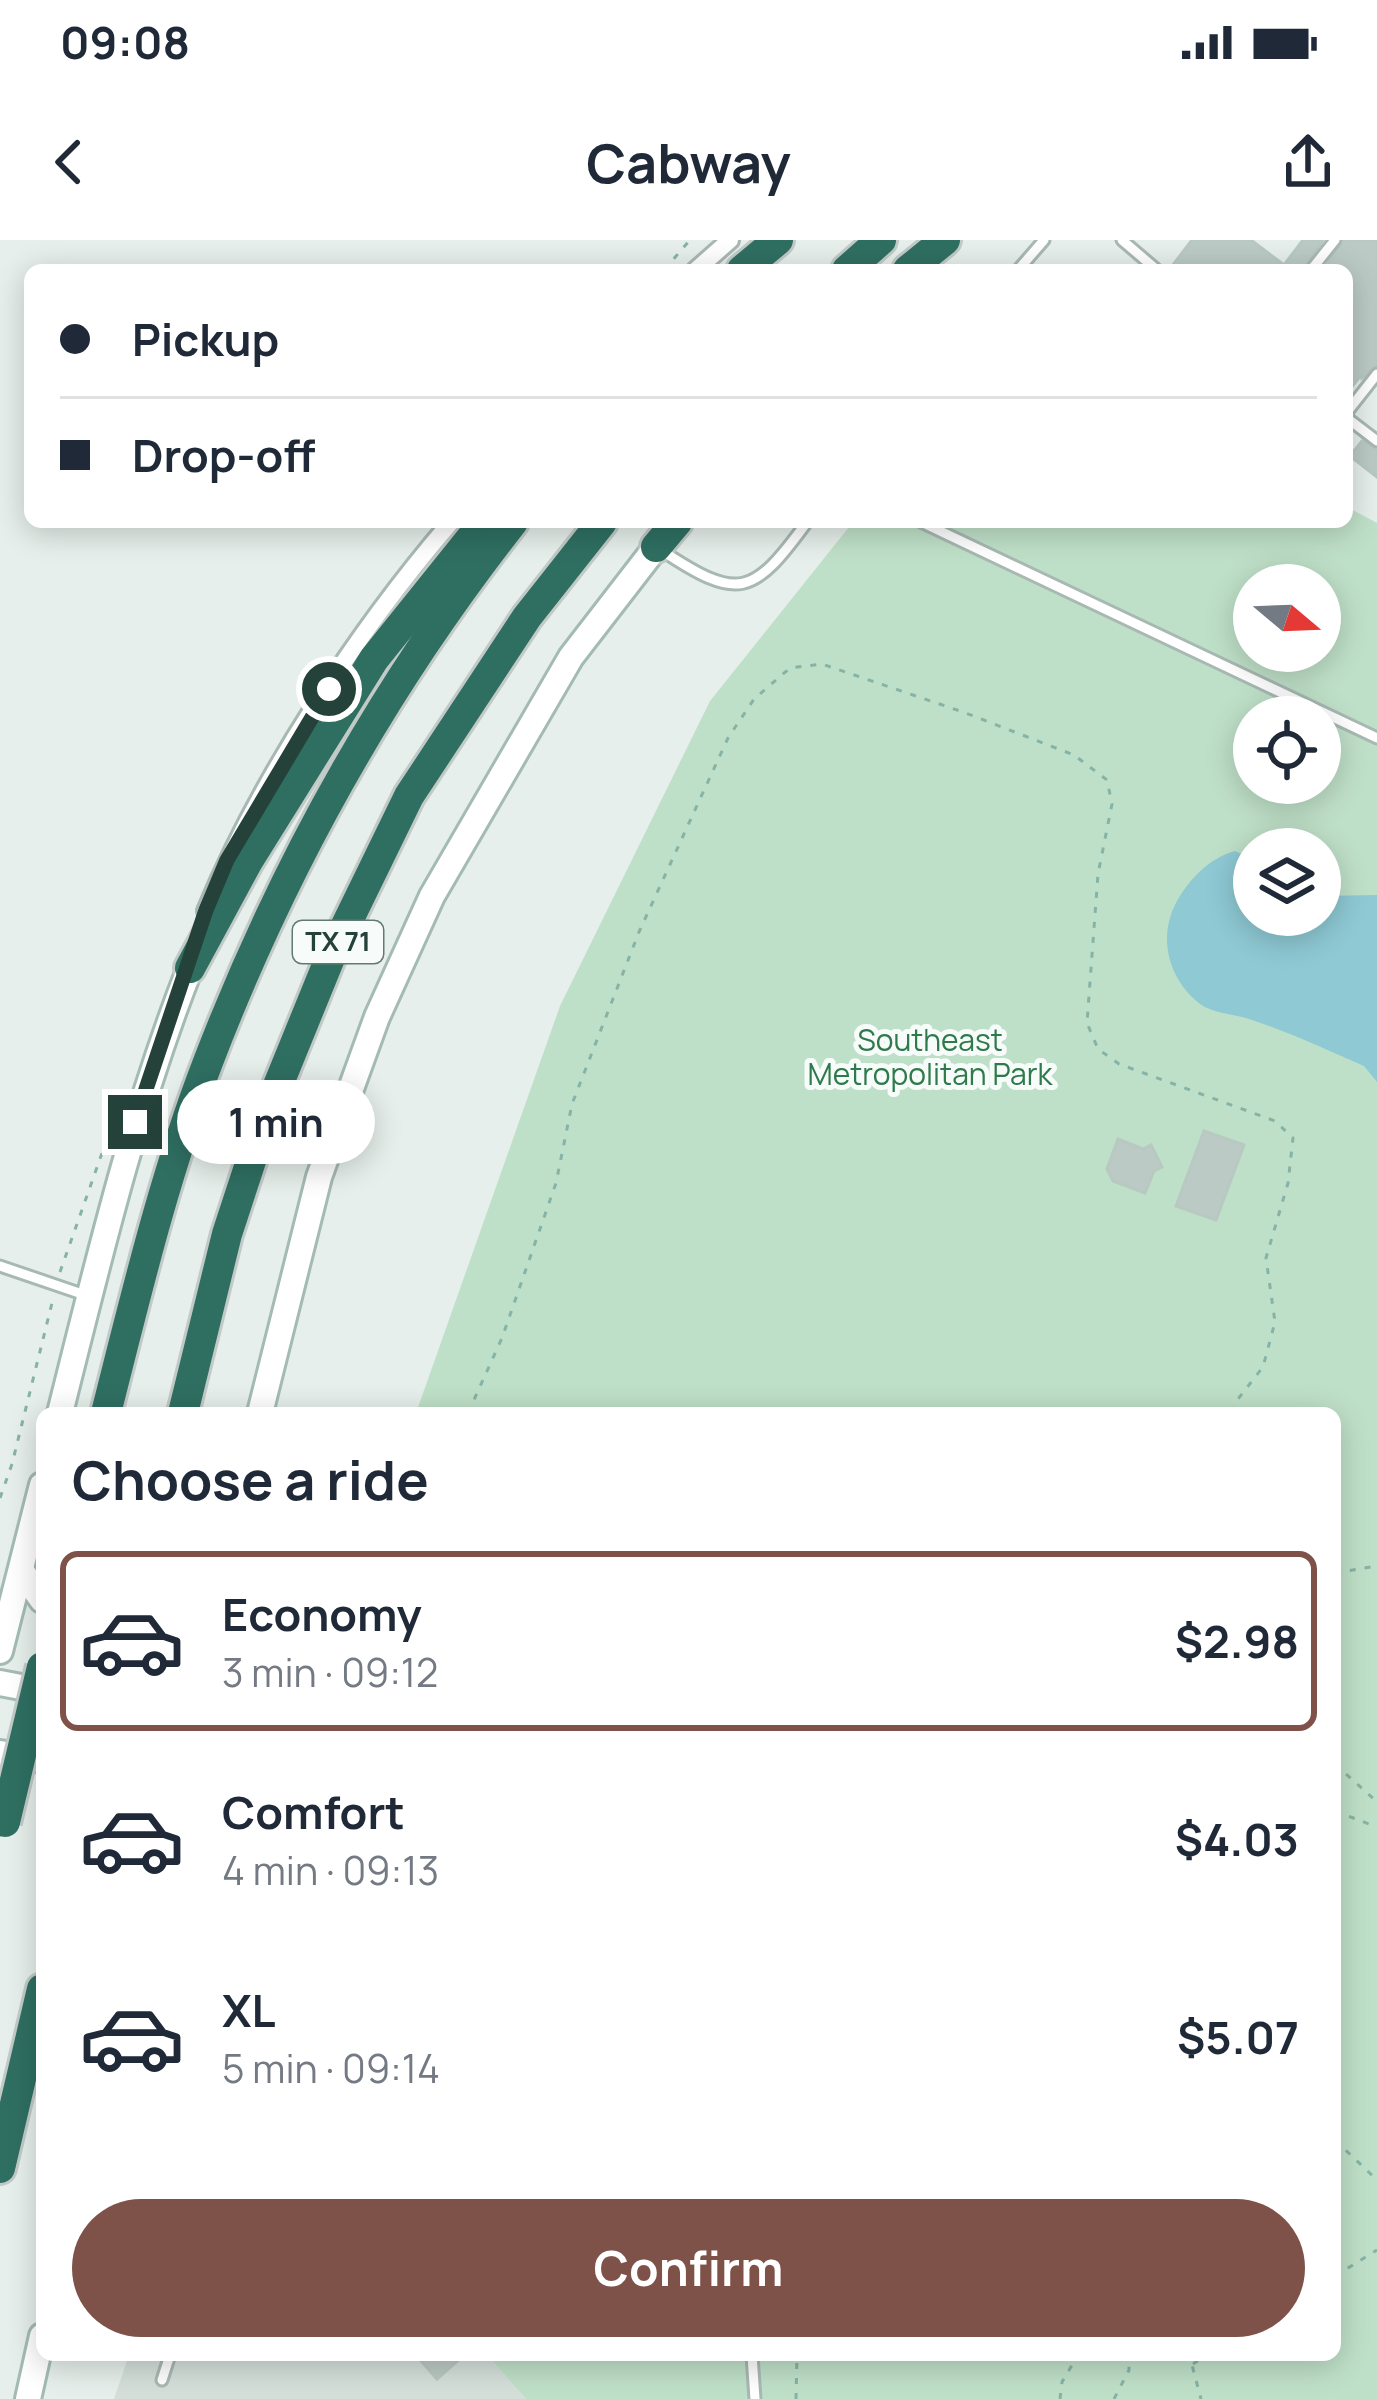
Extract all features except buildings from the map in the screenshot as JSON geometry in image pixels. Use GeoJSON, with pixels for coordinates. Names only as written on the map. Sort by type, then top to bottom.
{"type":"FeatureCollection","features":[{"type":"Feature","properties":{"kind":"highway"},"geometry":{"type":"LineString","coordinates":[[749,264],[778,240]]}},
{"type":"Feature","properties":{"kind":"highway"},"geometry":{"type":"LineString","coordinates":[[854,264],[881,240]]}},
{"type":"Feature","properties":{"kind":"highway"},"geometry":{"type":"LineString","coordinates":[[915,264],[945,240]]}},
{"type":"Feature","properties":{"kind":"highway"},"geometry":{"type":"LineString","coordinates":[[190,968],[268,826],[374,659],[479,528]]}},
{"type":"Feature","properties":{"kind":"highway","name":"TX 71"},"geometry":{"type":"LineString","coordinates":[[108,1407],[160,1206],[206,1066],[258,938],[318,819],[378,720],[460,590],[508,528]]}},
{"type":"Feature","properties":{"kind":"highway","name":"TX 71"},"geometry":{"type":"LineString","coordinates":[[184,1407],[227,1234],[266,1115],[330,958],[409,796],[527,617],[597,528]]}},
{"type":"Feature","properties":{"kind":"highway"},"geometry":{"type":"LineString","coordinates":[[656,547],[672,528]]}},
{"type":"Feature","properties":{"kind":"highway"},"geometry":{"type":"LineString","coordinates":[[3,1833],[36,1693]]}},
{"type":"Feature","properties":{"kind":"highway"},"geometry":{"type":"LineString","coordinates":[[0,2168],[36,2015]]}},
{"type":"Feature","properties":{"kind":"street"},"geometry":{"type":"LineString","coordinates":[[702,264],[730,240]]}},
{"type":"Feature","properties":{"kind":"street"},"geometry":{"type":"LineString","coordinates":[[62,1407],[124,1154],[227,860],[308,719],[446,528]]}},
{"type":"Feature","properties":{"kind":"street"},"geometry":{"type":"LineString","coordinates":[[262,1407],[319,1177],[377,1016],[413,936],[572,657],[656,547]]}},
{"type":"Feature","properties":{"kind":"street"},"geometry":{"type":"LineString","coordinates":[[0,1651],[36,1509]]}},
{"type":"Feature","properties":{"kind":"street"},"geometry":{"type":"LineString","coordinates":[[21,1570],[36,1591]]}},
{"type":"Feature","properties":{"kind":"street"},"geometry":{"type":"LineString","coordinates":[[0,1683],[36,1690]]}},
{"type":"Feature","properties":{"kind":"street"},"geometry":{"type":"LineString","coordinates":[[0,1753],[36,1759]]}},
{"type":"Feature","properties":{"kind":"street"},"geometry":{"type":"LineString","coordinates":[[28,2399],[36,2361]]}},
{"type":"Feature","properties":{"kind":"lane"},"geometry":{"type":"LineString","coordinates":[[1023,264],[1044,240]]}},
{"type":"Feature","properties":{"kind":"lane"},"geometry":{"type":"LineString","coordinates":[[1122,240],[1150,264]]}},
{"type":"Feature","properties":{"kind":"lane"},"geometry":{"type":"LineString","coordinates":[[1316,264],[1335,240]]}},
{"type":"Feature","properties":{"kind":"lane"},"geometry":{"type":"LineString","coordinates":[[1353,407],[1377,374]]}},
{"type":"Feature","properties":{"kind":"lane"},"geometry":{"type":"LineString","coordinates":[[1353,420],[1377,441]]}},
{"type":"Feature","properties":{"kind":"lane"},"geometry":{"type":"LineString","coordinates":[[656,547],[697,574],[738,585],[757,581],[775,566],[803,528]]}},
{"type":"Feature","properties":{"kind":"lane"},"geometry":{"type":"LineString","coordinates":[[934,528],[1377,738]]}},
{"type":"Feature","properties":{"kind":"lane"},"geometry":{"type":"LineString","coordinates":[[0,1265],[90,1297]]}},
{"type":"Feature","properties":{"kind":"lane"},"geometry":{"type":"LineString","coordinates":[[162,2380],[168,2361]]}},
{"type":"Feature","properties":{"kind":"lane"},"geometry":{"type":"LineString","coordinates":[[752,2361],[755,2399]]}},
{"type":"Feature","properties":{"kind":"path"},"geometry":{"type":"LineString","coordinates":[[669,264],[690,240]]}},
{"type":"Feature","properties":{"kind":"path"},"geometry":{"type":"LineString","coordinates":[[471,1407],[502,1338],[556,1183],[572,1104],[640,932],[728,738],[754,699],[790,668],[822,664],[1074,755],[1107,780],[1112,805],[1098,874],[1087,1023],[1098,1049],[1119,1064],[1275,1120],[1293,1138],[1288,1183],[1266,1258],[1275,1322],[1263,1367],[1235,1407]]}},
{"type":"Feature","properties":{"kind":"path"},"geometry":{"type":"LineString","coordinates":[[1341,1572],[1377,1566]]}},
{"type":"Feature","properties":{"kind":"path"},"geometry":{"type":"LineString","coordinates":[[1341,1769],[1377,1802]]}},
{"type":"Feature","properties":{"kind":"path"},"geometry":{"type":"LineString","coordinates":[[1341,1813],[1377,1827]]}},
{"type":"Feature","properties":{"kind":"path"},"geometry":{"type":"LineString","coordinates":[[1341,2146],[1377,2180]]}},
{"type":"Feature","properties":{"kind":"path"},"geometry":{"type":"LineString","coordinates":[[1341,2272],[1377,2250]]}},
{"type":"Feature","properties":{"kind":"path"},"geometry":{"type":"LineString","coordinates":[[796,2399],[797,2361]]}},
{"type":"Feature","properties":{"kind":"path"},"geometry":{"type":"LineString","coordinates":[[1060,2399],[1062,2382],[1074,2361]]}},
{"type":"Feature","properties":{"kind":"path"},"geometry":{"type":"LineString","coordinates":[[1114,2399],[1129,2361]]}},
{"type":"Feature","properties":{"kind":"path"},"geometry":{"type":"LineString","coordinates":[[1188,2361],[1201,2399]]}},
{"type":"Feature","properties":{"kind":"path"},"geometry":{"type":"LineString","coordinates":[[1192,2365],[1198,2361]]}},
{"type":"Feature","properties":{"kind":"shaded area"},"geometry":{"type":"Polygon","coordinates":[[[127,2361],[492,2361],[526,2399],[114,2399],[127,2361]]]}},
{"type":"Feature","properties":{"kind":"green space","name":"Southeast Metropolitan Park"},"geometry":{"type":"Polygon","coordinates":[[[1353,510],[1377,523],[1377,2399],[526,2399],[492,2361],[1341,2361],[1341,1407],[418,1407],[560,1006],[710,701],[848,528],[1353,528],[1353,510]]]}},
{"type":"Feature","properties":{"kind":"water"},"geometry":{"type":"Polygon","coordinates":[[[1233,852],[1233,936],[1341,936],[1341,896],[1377,895],[1377,1082],[1364,1066],[1200,1004],[1181,983],[1167,945],[1170,918],[1186,887],[1216,859],[1233,852]]]}},
{"type":"Feature","properties":{"kind":"route"},"geometry":{"type":"LineString","coordinates":[[135,1122],[227,860],[329,689]]}}]}
